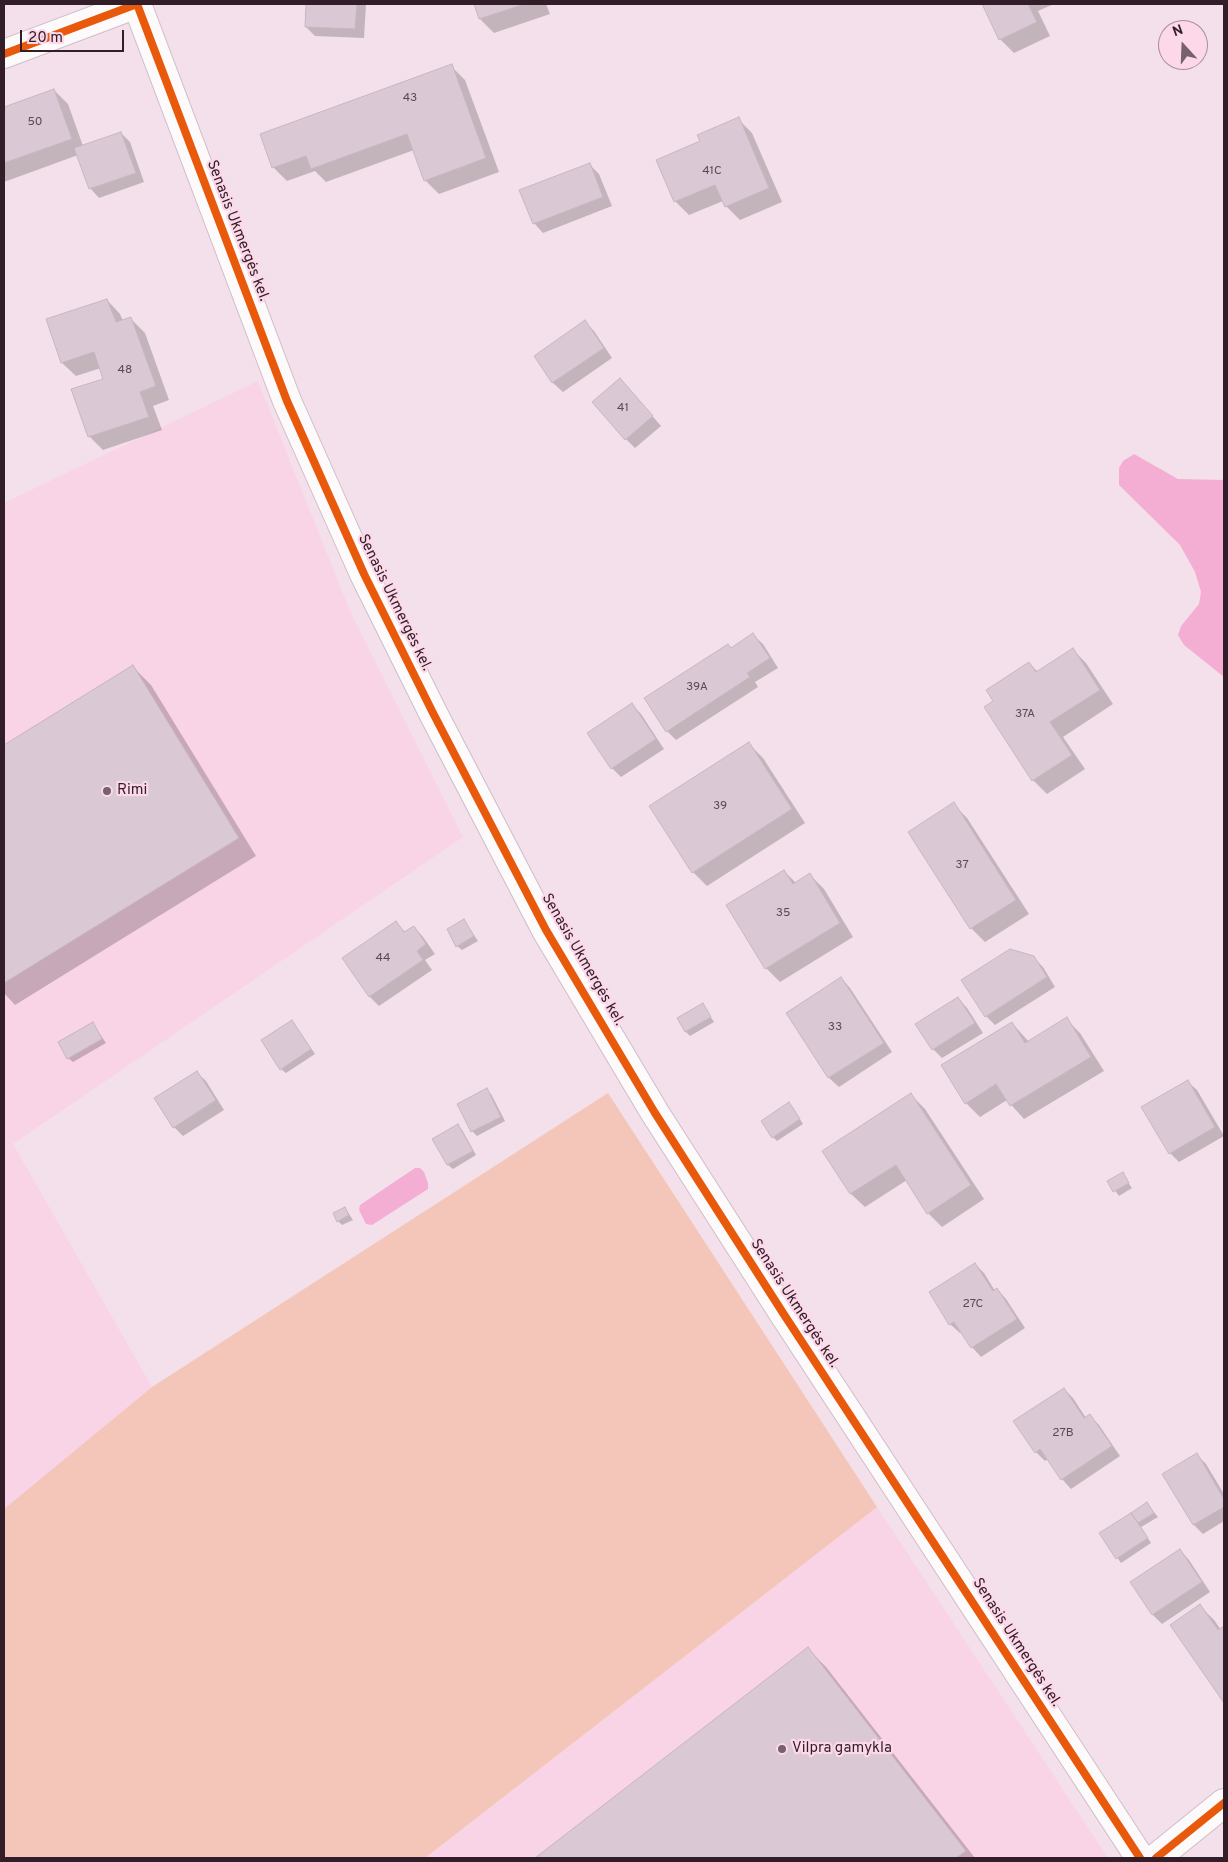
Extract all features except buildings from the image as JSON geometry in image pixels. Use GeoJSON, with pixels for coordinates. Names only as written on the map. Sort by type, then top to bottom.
{"type":"FeatureCollection","features":[{"type":"Feature","properties":{"kind":"main road"},"geometry":{"type":"LineString","coordinates":[[4,54],[137,4]]}},
{"type":"Feature","properties":{"kind":"main road","name":"Senasis Ukmergės kel."},"geometry":{"type":"LineString","coordinates":[[137,4],[287,401],[368,582],[432,713],[546,930],[655,1113],[783,1313],[1140,1858]]}},
{"type":"Feature","properties":{"kind":"main road"},"geometry":{"type":"LineString","coordinates":[[1156,1858],[1224,1803]]}},
{"type":"Feature","properties":{"kind":"shaded area"},"geometry":{"type":"Polygon","coordinates":[[[258,381],[350,611],[463,837],[13,1144],[152,1387],[4,1509],[4,503],[258,381]]]}},
{"type":"Feature","properties":{"kind":"shaded area"},"geometry":{"type":"Polygon","coordinates":[[[1134,454],[1178,479],[1224,480],[1224,677],[1184,645],[1178,635],[1181,626],[1199,604],[1201,592],[1195,572],[1180,545],[1119,485],[1119,468],[1123,461],[1134,454]]]}},
{"type":"Feature","properties":{"kind":"shaded area"},"geometry":{"type":"Polygon","coordinates":[[[608,1093],[877,1507],[425,1858],[4,1858],[4,1509],[152,1387],[608,1093]]]}},
{"type":"Feature","properties":{"kind":"shaded area"},"geometry":{"type":"Polygon","coordinates":[[[415,1168],[420,1168],[424,1172],[428,1189],[372,1225],[366,1224],[359,1210],[360,1205],[415,1168]]]}},
{"type":"Feature","properties":{"kind":"shaded area"},"geometry":{"type":"Polygon","coordinates":[[[877,1507],[1108,1858],[425,1858],[877,1507]]]}},
{"type":"Feature","properties":{"kind":"cycle path"},"geometry":{"type":"LineString","coordinates":[[137,4],[287,401],[364,574],[433,713],[546,930],[655,1113],[783,1313],[1140,1858]]}},
{"type":"Feature","properties":{"kind":"cycle path"},"geometry":{"type":"LineString","coordinates":[[4,54],[137,4]]}},
{"type":"Feature","properties":{"kind":"cycle path"},"geometry":{"type":"LineString","coordinates":[[1156,1858],[1224,1803]]}},
{"type":"Feature","properties":{"kind":"place","name":"Rimi"},"geometry":{"type":"Point","coordinates":[107,791]}},
{"type":"Feature","properties":{"kind":"place","name":"Vilpra gamykla"},"geometry":{"type":"Point","coordinates":[782,1749]}}]}
